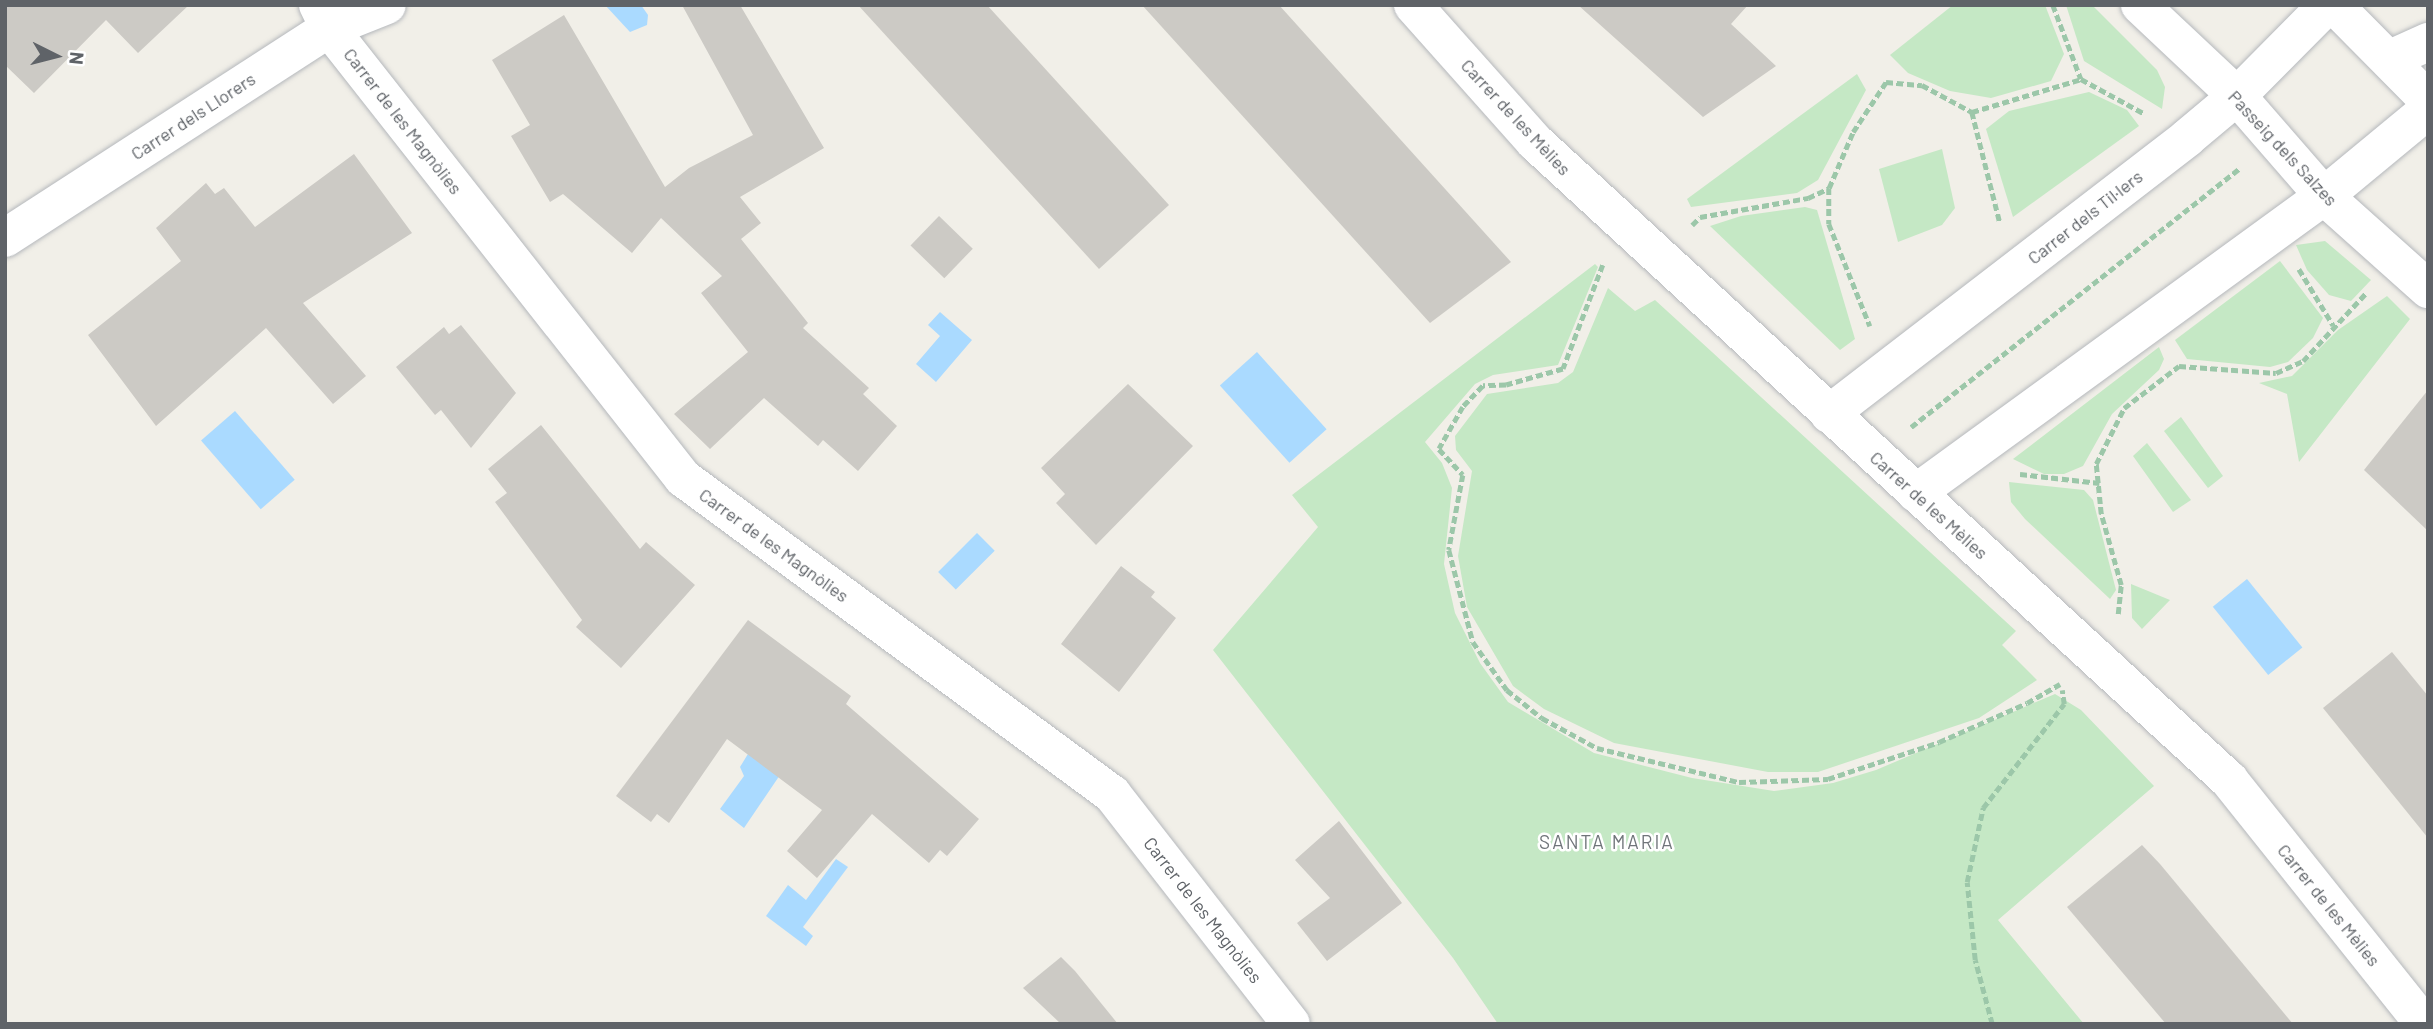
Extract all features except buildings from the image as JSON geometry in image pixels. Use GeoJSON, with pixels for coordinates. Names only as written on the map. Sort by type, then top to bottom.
{"type":"FeatureCollection","features":[{"type":"Feature","properties":{"kind":"street","name":"Carrer dels Llorers"},"geometry":{"type":"LineString","coordinates":[[5,238],[324,17],[387,5]]}},
{"type":"Feature","properties":{"kind":"street","name":"Carrer de les Mèlies"},"geometry":{"type":"LineString","coordinates":[[1413,5],[1535,142],[2230,780],[2424,1024]]}},
{"type":"Feature","properties":{"kind":"street","name":"Passeig dels Salzes"},"geometry":{"type":"LineString","coordinates":[[2140,5],[2237,96],[2324,196],[2428,289]]}},
{"type":"Feature","properties":{"kind":"street","name":"Carrer dels Til·lers"},"geometry":{"type":"LineString","coordinates":[[1829,414],[2237,96],[2327,5]]}},
{"type":"Feature","properties":{"kind":"street"},"geometry":{"type":"LineString","coordinates":[[2334,5],[2428,100]]}},
{"type":"Feature","properties":{"kind":"street","name":"Carrer de les Magnòlies"},"geometry":{"type":"LineString","coordinates":[[324,17],[683,478],[1112,794],[1291,1024]]}},
{"type":"Feature","properties":{"kind":"street"},"geometry":{"type":"LineString","coordinates":[[2389,60],[2428,42]]}},
{"type":"Feature","properties":{"kind":"street"},"geometry":{"type":"LineString","coordinates":[[1916,493],[2324,196],[2428,110]]}},
{"type":"Feature","properties":{"kind":"path"},"geometry":{"type":"LineString","coordinates":[[2053,5],[2081,79],[2148,116]]}},
{"type":"Feature","properties":{"kind":"path"},"geometry":{"type":"LineString","coordinates":[[1874,337],[1829,225],[1829,188],[1853,132],[1886,82],[1922,85],[1972,112],[2081,79]]}},
{"type":"Feature","properties":{"kind":"path"},"geometry":{"type":"LineString","coordinates":[[1972,112],[2001,226]]}},
{"type":"Feature","properties":{"kind":"path"},"geometry":{"type":"LineString","coordinates":[[1908,429],[2243,165]]}},
{"type":"Feature","properties":{"kind":"path"},"geometry":{"type":"LineString","coordinates":[[1687,229],[1700,217],[1808,198],[1829,188]]}},
{"type":"Feature","properties":{"kind":"path"},"geometry":{"type":"LineString","coordinates":[[2292,257],[2333,325]]}},
{"type":"Feature","properties":{"kind":"path"},"geometry":{"type":"LineString","coordinates":[[1611,272],[1603,264],[1563,369],[1506,385],[1483,386],[1462,407],[1439,449],[1463,475],[1449,550],[1473,642],[1507,690],[1553,724],[1597,748],[1739,782],[1828,779],[1938,742],[2027,703],[2061,683],[2064,704],[1983,808],[1967,882],[1975,960],[1993,1024]]}},
{"type":"Feature","properties":{"kind":"path"},"geometry":{"type":"LineString","coordinates":[[2117,622],[2121,585],[2101,514],[2096,464],[2124,408],[2179,366],[2276,373],[2304,361],[2333,325],[2373,285]]}},
{"type":"Feature","properties":{"kind":"path"},"geometry":{"type":"LineString","coordinates":[[2017,473],[2099,483]]}},
{"type":"Feature","properties":{"kind":"green space"},"geometry":{"type":"Polygon","coordinates":[[[1953,5],[2045,5],[2064,54],[2051,81],[1991,98],[1950,91],[1908,73],[1890,55],[1953,5]]]}},
{"type":"Feature","properties":{"kind":"green space"},"geometry":{"type":"Polygon","coordinates":[[[2066,5],[2092,5],[2157,70],[2165,87],[2162,109],[2084,61],[2066,5]]]}},
{"type":"Feature","properties":{"kind":"green space"},"geometry":{"type":"Polygon","coordinates":[[[1857,74],[1866,90],[1818,180],[1797,193],[1691,207],[1687,199],[1857,74]]]}},
{"type":"Feature","properties":{"kind":"green space"},"geometry":{"type":"Polygon","coordinates":[[[2089,92],[2127,110],[2139,126],[2013,217],[1986,129],[2009,111],[2089,92]]]}},
{"type":"Feature","properties":{"kind":"green space"},"geometry":{"type":"Polygon","coordinates":[[[1942,149],[1955,208],[1942,225],[1898,242],[1879,169],[1942,149]]]}},
{"type":"Feature","properties":{"kind":"green space"},"geometry":{"type":"Polygon","coordinates":[[[1805,207],[1817,210],[1855,339],[1840,350],[1710,226],[1741,216],[1805,207]]]}},
{"type":"Feature","properties":{"kind":"green space"},"geometry":{"type":"Polygon","coordinates":[[[2325,241],[2371,280],[2351,301],[2329,295],[2307,270],[2296,245],[2325,241]]]}},
{"type":"Feature","properties":{"kind":"green space"},"geometry":{"type":"Polygon","coordinates":[[[2280,261],[2323,318],[2313,338],[2288,362],[2270,367],[2187,359],[2175,340],[2280,261]]]}},
{"type":"Feature","properties":{"kind":"green space"},"geometry":{"type":"Polygon","coordinates":[[[1595,264],[1598,267],[1558,365],[1493,375],[1475,384],[1425,442],[1442,463],[1452,488],[1444,564],[1455,613],[1480,663],[1508,702],[1594,753],[1692,778],[1774,791],[1833,783],[1876,770],[2055,694],[2081,710],[2154,786],[1998,920],[2084,1024],[1498,1024],[1453,958],[1213,650],[1318,527],[1292,495],[1595,264]]]}},
{"type":"Feature","properties":{"kind":"green space"},"geometry":{"type":"Polygon","coordinates":[[[1608,288],[1635,311],[1655,300],[1712,352],[2016,631],[2002,645],[2037,680],[1979,718],[1818,772],[1768,772],[1614,743],[1544,709],[1513,686],[1467,607],[1458,556],[1472,471],[1456,450],[1455,436],[1487,394],[1558,383],[1573,372],[1608,288]]]}},
{"type":"Feature","properties":{"kind":"green space"},"geometry":{"type":"Polygon","coordinates":[[[2387,296],[2410,319],[2299,462],[2287,394],[2259,383],[2292,376],[2338,330],[2387,296]]]}},
{"type":"Feature","properties":{"kind":"green space"},"geometry":{"type":"Polygon","coordinates":[[[2159,347],[2164,359],[2159,370],[2112,414],[2083,466],[2064,474],[2044,474],[2013,459],[2159,347]]]}},
{"type":"Feature","properties":{"kind":"green space"},"geometry":{"type":"Polygon","coordinates":[[[2181,417],[2223,476],[2208,488],[2164,431],[2181,417]]]}},
{"type":"Feature","properties":{"kind":"green space"},"geometry":{"type":"Polygon","coordinates":[[[2147,443],[2191,500],[2173,512],[2133,456],[2147,443]]]}},
{"type":"Feature","properties":{"kind":"green space"},"geometry":{"type":"Polygon","coordinates":[[[2009,482],[2084,490],[2093,500],[2116,590],[2110,599],[2025,519],[2011,502],[2009,482]]]}},
{"type":"Feature","properties":{"kind":"green space"},"geometry":{"type":"Polygon","coordinates":[[[2131,584],[2170,600],[2142,629],[2132,618],[2131,584]]]}},
{"type":"Feature","properties":{"kind":"water"},"geometry":{"type":"Polygon","coordinates":[[[605,5],[641,5],[648,15],[647,25],[630,32],[605,5]]]}},
{"type":"Feature","properties":{"kind":"water"},"geometry":{"type":"Polygon","coordinates":[[[940,312],[972,340],[936,382],[916,364],[940,336],[928,325],[940,312]]]}},
{"type":"Feature","properties":{"kind":"water"},"geometry":{"type":"Polygon","coordinates":[[[1257,352],[1327,429],[1289,463],[1220,385],[1257,352]]]}},
{"type":"Feature","properties":{"kind":"water"},"geometry":{"type":"Polygon","coordinates":[[[235,411],[295,480],[261,509],[201,441],[235,411]]]}},
{"type":"Feature","properties":{"kind":"water"},"geometry":{"type":"Polygon","coordinates":[[[977,533],[995,551],[956,590],[938,572],[977,533]]]}},
{"type":"Feature","properties":{"kind":"water"},"geometry":{"type":"Polygon","coordinates":[[[2247,579],[2302,647],[2268,675],[2213,607],[2247,579]]]}},
{"type":"Feature","properties":{"kind":"water"},"geometry":{"type":"Polygon","coordinates":[[[751,749],[784,769],[744,828],[720,809],[744,776],[740,767],[751,749]]]}},
{"type":"Feature","properties":{"kind":"water"},"geometry":{"type":"Polygon","coordinates":[[[836,859],[848,867],[803,927],[813,936],[806,946],[766,916],[788,885],[806,900],[836,859]]]}},
{"type":"Feature","properties":{"kind":"district","name":"SANTA MARIA"},"geometry":{"type":"Point","coordinates":[1607,842]}}]}
